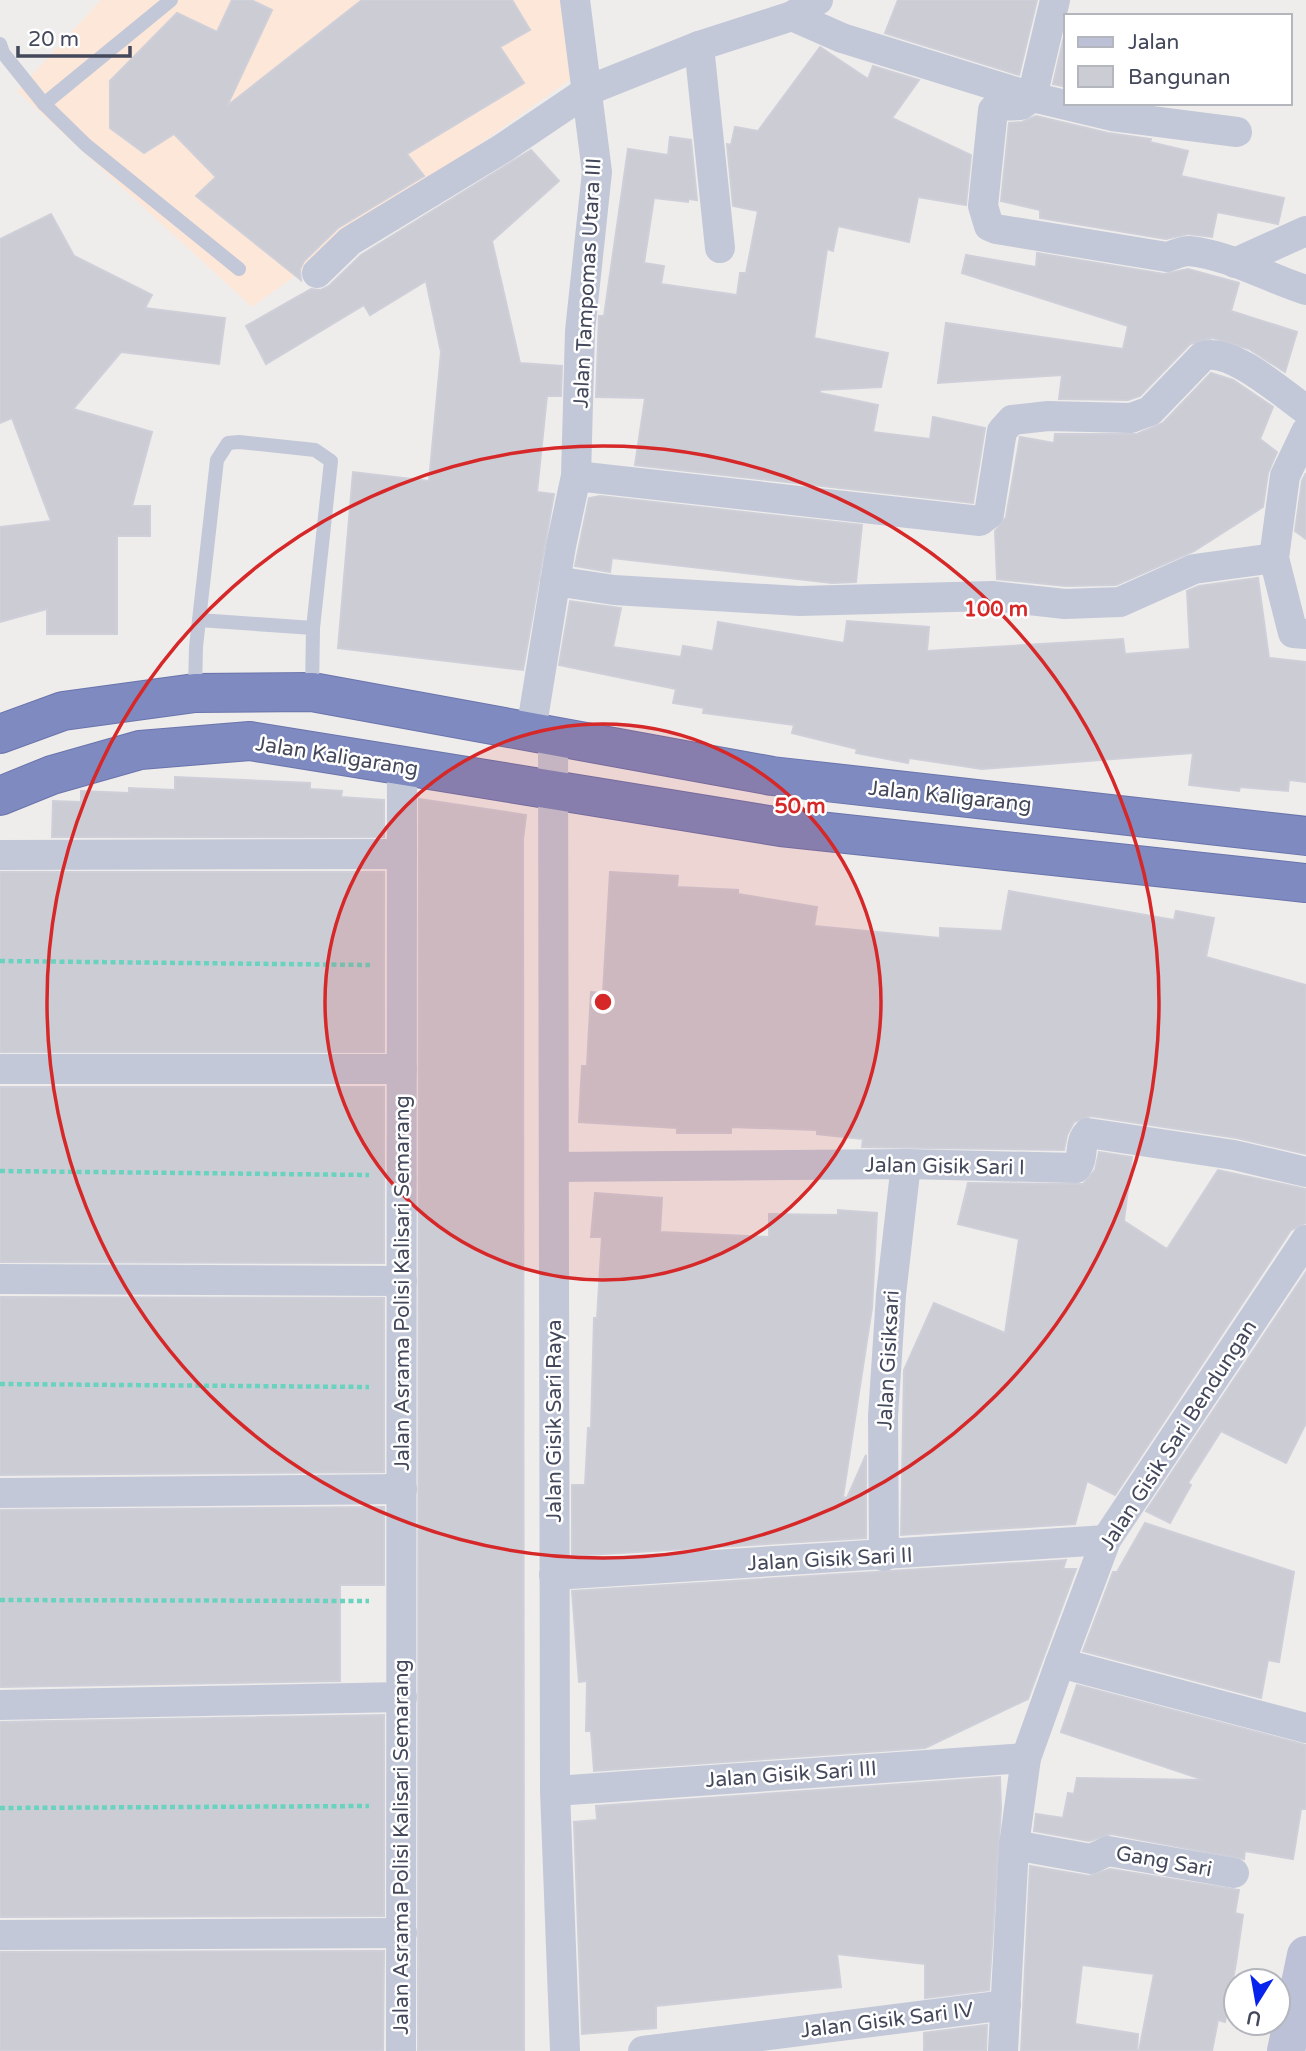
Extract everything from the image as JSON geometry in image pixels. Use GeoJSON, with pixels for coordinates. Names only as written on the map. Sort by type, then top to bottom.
{"type":"FeatureCollection","features":[{"type":"Feature","properties":{"kind":"highway","name":"Jalan Kaligarang"},"geometry":{"type":"LineString","coordinates":[[0,734],[64,712],[195,692],[312,691],[772,776],[1306,836]]}},
{"type":"Feature","properties":{"kind":"highway","name":"Jalan Kaligarang"},"geometry":{"type":"LineString","coordinates":[[0,796],[52,775],[141,750],[250,741],[781,827],[1306,883]]}},
{"type":"Feature","properties":{"kind":"highway"},"geometry":{"type":"LineString","coordinates":[[1195,822],[1197,871]]}},
{"type":"Feature","properties":{"kind":"street","name":"Jalan Tampomas Utara III"},"geometry":{"type":"LineString","coordinates":[[542,733],[555,581],[576,476],[580,331],[597,172],[589,90],[580,47],[575,0]]}},
{"type":"Feature","properties":{"kind":"street"},"geometry":{"type":"LineString","coordinates":[[317,273],[350,241],[503,148],[589,90],[699,46],[792,16],[818,0]]}},
{"type":"Feature","properties":{"kind":"street"},"geometry":{"type":"LineString","coordinates":[[1055,0],[1032,97],[1021,105],[997,106],[993,110],[983,206],[989,226],[1167,257],[1188,251],[1236,263],[1267,278],[1306,290]]}},
{"type":"Feature","properties":{"kind":"street"},"geometry":{"type":"LineString","coordinates":[[792,16],[842,38],[1064,105]]}},
{"type":"Feature","properties":{"kind":"street"},"geometry":{"type":"LineString","coordinates":[[699,46],[720,248]]}},
{"type":"Feature","properties":{"kind":"street"},"geometry":{"type":"LineString","coordinates":[[1066,105],[1112,116],[1237,132]]}},
{"type":"Feature","properties":{"kind":"street"},"geometry":{"type":"LineString","coordinates":[[1236,263],[1306,231]]}},
{"type":"Feature","properties":{"kind":"street"},"geometry":{"type":"LineString","coordinates":[[576,476],[975,521],[986,519],[989,514],[1002,431],[1012,420],[1048,416],[1131,418],[1142,415],[1150,411],[1203,356],[1213,353],[1232,359],[1306,410]]}},
{"type":"Feature","properties":{"kind":"street"},"geometry":{"type":"LineString","coordinates":[[1306,432],[1285,476],[1275,558],[1293,633],[1306,634]]}},
{"type":"Feature","properties":{"kind":"street"},"geometry":{"type":"LineString","coordinates":[[555,581],[614,590],[800,601],[992,596],[1065,604],[1120,602],[1194,569],[1275,558]]}},
{"type":"Feature","properties":{"kind":"street"},"geometry":{"type":"LineString","coordinates":[[542,733],[554,790]]}},
{"type":"Feature","properties":{"kind":"street","name":"Jalan Asrama Polisi Kalisari Semarang"},"geometry":{"type":"LineString","coordinates":[[401,2051],[402,765]]}},
{"type":"Feature","properties":{"kind":"street","name":"Jalan Gisik Sari Raya"},"geometry":{"type":"LineString","coordinates":[[554,790],[555,1791],[565,2051]]}},
{"type":"Feature","properties":{"kind":"street"},"geometry":{"type":"LineString","coordinates":[[0,855],[402,854]]}},
{"type":"Feature","properties":{"kind":"street"},"geometry":{"type":"LineString","coordinates":[[0,1069],[402,1069]]}},
{"type":"Feature","properties":{"kind":"street","name":"Jalan Gisik Sari I"},"geometry":{"type":"LineString","coordinates":[[554,1167],[906,1164],[1076,1168],[1080,1164],[1083,1138],[1088,1133],[1234,1155],[1306,1172]]}},
{"type":"Feature","properties":{"kind":"street","name":"Jalan Gisiksari"},"geometry":{"type":"LineString","coordinates":[[884,1556],[884,1390],[891,1295],[906,1164]]}},
{"type":"Feature","properties":{"kind":"street","name":"Jalan Gisik Sari Bendungan"},"geometry":{"type":"LineString","coordinates":[[1003,2051],[1014,1845],[1026,1758],[1060,1663],[1106,1540],[1306,1240]]}},
{"type":"Feature","properties":{"kind":"street"},"geometry":{"type":"LineString","coordinates":[[0,1279],[402,1281]]}},
{"type":"Feature","properties":{"kind":"street"},"geometry":{"type":"LineString","coordinates":[[0,1493],[402,1489]]}},
{"type":"Feature","properties":{"kind":"street","name":"Jalan Gisik Sari II"},"geometry":{"type":"LineString","coordinates":[[554,1575],[1106,1540]]}},
{"type":"Feature","properties":{"kind":"street"},"geometry":{"type":"LineString","coordinates":[[1060,1663],[1306,1728]]}},
{"type":"Feature","properties":{"kind":"street"},"geometry":{"type":"LineString","coordinates":[[0,1705],[402,1698]]}},
{"type":"Feature","properties":{"kind":"street","name":"Jalan Gisik Sari III"},"geometry":{"type":"LineString","coordinates":[[555,1791],[1026,1758]]}},
{"type":"Feature","properties":{"kind":"street","name":"Gang Sari"},"geometry":{"type":"LineString","coordinates":[[1014,1845],[1091,1859],[1108,1851],[1234,1873]]}},
{"type":"Feature","properties":{"kind":"street"},"geometry":{"type":"LineString","coordinates":[[0,1935],[402,1933]]}},
{"type":"Feature","properties":{"kind":"street"},"geometry":{"type":"LineString","coordinates":[[1286,2051],[1306,1955]]}},
{"type":"Feature","properties":{"kind":"street","name":"Jalan Gisik Sari IV"},"geometry":{"type":"LineString","coordinates":[[643,2051],[1006,2005]]}},
{"type":"Feature","properties":{"kind":"lane"},"geometry":{"type":"LineString","coordinates":[[44,104],[171,0]]}},
{"type":"Feature","properties":{"kind":"lane"},"geometry":{"type":"LineString","coordinates":[[0,44],[3,53],[44,104],[86,145],[239,269]]}},
{"type":"Feature","properties":{"kind":"lane"},"geometry":{"type":"LineString","coordinates":[[195,692],[199,620],[217,460],[228,443],[239,442],[315,450],[331,461],[313,628],[312,691]]}},
{"type":"Feature","properties":{"kind":"lane"},"geometry":{"type":"LineString","coordinates":[[199,620],[313,628]]}},
{"type":"Feature","properties":{"kind":"path"},"geometry":{"type":"LineString","coordinates":[[0,961],[402,965]]}},
{"type":"Feature","properties":{"kind":"path"},"geometry":{"type":"LineString","coordinates":[[0,1171],[402,1176]]}},
{"type":"Feature","properties":{"kind":"path"},"geometry":{"type":"LineString","coordinates":[[0,1384],[402,1387]]}},
{"type":"Feature","properties":{"kind":"path"},"geometry":{"type":"LineString","coordinates":[[0,1600],[402,1601]]}},
{"type":"Feature","properties":{"kind":"path"},"geometry":{"type":"LineString","coordinates":[[0,1808],[401,1806]]}},
{"type":"Feature","properties":{"kind":"shaded area"},"geometry":{"type":"Polygon","coordinates":[[[101,0],[573,0],[582,71],[252,307],[17,91],[101,0]]]}},
{"type":"Feature","properties":{"kind":"building"},"geometry":{"type":"Polygon","coordinates":[[[232,0],[251,0],[272,10],[227,106],[362,0],[512,0],[530,30],[500,47],[524,83],[407,154],[424,176],[338,228],[304,261],[300,269],[301,280],[196,196],[216,177],[174,134],[144,153],[110,128],[110,81],[177,13],[217,32],[232,0]]]}},
{"type":"Feature","properties":{"kind":"building"},"geometry":{"type":"Polygon","coordinates":[[[898,0],[1037,0],[1019,75],[885,33],[898,0]]]}},
{"type":"Feature","properties":{"kind":"building"},"geometry":{"type":"Polygon","coordinates":[[[1064,37],[1064,87],[1053,84],[1064,37]]]}},
{"type":"Feature","properties":{"kind":"building"},"geometry":{"type":"Polygon","coordinates":[[[820,47],[868,79],[873,66],[919,80],[892,118],[971,155],[966,205],[918,197],[909,242],[838,226],[833,251],[827,249],[814,338],[888,353],[881,387],[820,390],[820,393],[878,405],[873,432],[930,439],[933,417],[985,428],[973,503],[635,465],[645,398],[596,397],[599,316],[604,316],[628,149],[668,155],[670,137],[691,140],[697,200],[688,199],[688,202],[654,198],[644,263],[664,266],[661,284],[737,295],[740,273],[746,273],[758,211],[733,206],[727,144],[731,145],[735,127],[758,131],[820,47]]]}},
{"type":"Feature","properties":{"kind":"building"},"geometry":{"type":"Polygon","coordinates":[[[1036,116],[1108,133],[1151,139],[1150,142],[1188,151],[1181,176],[1284,198],[1278,224],[1217,212],[1212,237],[1188,234],[1166,239],[1040,218],[1040,210],[1001,201],[1009,123],[1022,122],[1036,116]]]}},
{"type":"Feature","properties":{"kind":"building"},"geometry":{"type":"Polygon","coordinates":[[[531,150],[559,181],[492,241],[520,363],[562,366],[561,396],[547,396],[537,492],[554,494],[523,670],[338,648],[353,472],[429,481],[441,352],[426,281],[370,315],[364,305],[266,364],[246,326],[311,289],[321,290],[329,286],[361,255],[531,150]]]}},
{"type":"Feature","properties":{"kind":"building"},"geometry":{"type":"Polygon","coordinates":[[[51,214],[74,256],[152,295],[145,308],[225,318],[219,364],[121,352],[73,409],[152,432],[132,506],[150,506],[150,536],[117,536],[117,634],[47,634],[47,609],[0,622],[0,527],[51,521],[12,418],[0,423],[0,239],[51,214]]]}},
{"type":"Feature","properties":{"kind":"building"},"geometry":{"type":"Polygon","coordinates":[[[1037,253],[1164,274],[1188,269],[1239,283],[1231,311],[1297,332],[1285,372],[1249,349],[1213,338],[1190,344],[1140,396],[1128,400],[1059,399],[1062,375],[938,383],[946,323],[1123,349],[1128,326],[962,273],[966,255],[1036,267],[1037,253]]]}},
{"type":"Feature","properties":{"kind":"building"},"geometry":{"type":"Polygon","coordinates":[[[1211,373],[1233,380],[1273,407],[1260,439],[1277,452],[1268,473],[1263,507],[1194,551],[1116,585],[1066,586],[997,579],[995,531],[1006,517],[1020,437],[1054,443],[1055,434],[1137,434],[1163,423],[1211,373]]]}},
{"type":"Feature","properties":{"kind":"building"},"geometry":{"type":"Polygon","coordinates":[[[1306,473],[1306,539],[1295,531],[1302,481],[1306,473]]]}},
{"type":"Feature","properties":{"kind":"building"},"geometry":{"type":"Polygon","coordinates":[[[600,496],[862,525],[856,582],[832,583],[612,558],[610,572],[575,566],[589,498],[600,496]]]}},
{"type":"Feature","properties":{"kind":"building"},"geometry":{"type":"Polygon","coordinates":[[[1258,578],[1269,658],[1306,662],[1306,782],[1289,780],[1288,791],[1240,787],[1239,791],[1189,785],[1193,753],[982,769],[909,758],[908,763],[856,753],[857,749],[792,733],[794,725],[703,713],[704,708],[673,703],[676,689],[559,665],[570,601],[621,608],[613,647],[681,657],[683,646],[713,651],[718,622],[844,643],[847,621],[929,627],[927,651],[1123,639],[1125,654],[1190,649],[1187,591],[1199,586],[1258,578]]]}},
{"type":"Feature","properties":{"kind":"building"},"geometry":{"type":"Polygon","coordinates":[[[175,777],[310,783],[310,789],[342,791],[341,797],[384,800],[384,837],[52,837],[53,801],[81,802],[81,791],[129,793],[129,788],[175,790],[175,777]]]}},
{"type":"Feature","properties":{"kind":"building"},"geometry":{"type":"Polygon","coordinates":[[[419,799],[526,815],[523,840],[524,2051],[418,2051],[419,799]]]}},
{"type":"Feature","properties":{"kind":"building"},"geometry":{"type":"Polygon","coordinates":[[[0,872],[384,872],[384,1052],[0,1052],[0,872]]]}},
{"type":"Feature","properties":{"kind":"building"},"geometry":{"type":"Polygon","coordinates":[[[610,872],[678,876],[677,887],[738,890],[738,894],[817,907],[814,926],[940,938],[940,928],[1002,931],[1009,891],[1174,920],[1176,911],[1214,918],[1206,957],[1306,985],[1306,1154],[1237,1138],[1091,1116],[1074,1122],[1067,1135],[1064,1150],[862,1147],[863,1139],[817,1134],[817,1130],[731,1127],[731,1133],[677,1133],[677,1128],[579,1122],[582,1066],[587,1066],[591,992],[603,993],[610,872]]]}},
{"type":"Feature","properties":{"kind":"building"},"geometry":{"type":"Polygon","coordinates":[[[0,1087],[384,1087],[384,1263],[0,1262],[0,1087]]]}},
{"type":"Feature","properties":{"kind":"building"},"geometry":{"type":"Polygon","coordinates":[[[1099,1152],[1132,1157],[1124,1221],[1167,1249],[1218,1170],[1306,1189],[1306,1223],[1291,1230],[1115,1495],[1087,1481],[1075,1524],[901,1535],[904,1370],[934,1303],[1005,1333],[1019,1239],[958,1224],[968,1183],[1083,1184],[1095,1170],[1099,1152]]]}},
{"type":"Feature","properties":{"kind":"building"},"geometry":{"type":"Polygon","coordinates":[[[595,1193],[662,1198],[660,1232],[769,1237],[769,1214],[838,1215],[838,1210],[877,1213],[872,1308],[843,1497],[847,1498],[866,1455],[866,1538],[572,1556],[572,1485],[585,1485],[588,1428],[591,1428],[594,1318],[597,1318],[602,1237],[591,1237],[595,1193]]]}},
{"type":"Feature","properties":{"kind":"building"},"geometry":{"type":"Polygon","coordinates":[[[1306,1272],[1306,1423],[1286,1463],[1221,1431],[1188,1483],[1191,1485],[1170,1523],[1146,1511],[1306,1272]]]}},
{"type":"Feature","properties":{"kind":"building"},"geometry":{"type":"Polygon","coordinates":[[[0,1297],[384,1298],[384,1472],[0,1475],[0,1297]]]}},
{"type":"Feature","properties":{"kind":"building"},"geometry":{"type":"Polygon","coordinates":[[[384,1507],[384,1585],[340,1585],[340,1681],[0,1687],[0,1510],[384,1507]]]}},
{"type":"Feature","properties":{"kind":"building"},"geometry":{"type":"Polygon","coordinates":[[[1145,1523],[1294,1572],[1279,1662],[1268,1660],[1261,1698],[1083,1651],[1113,1572],[1117,1572],[1145,1523]]]}},
{"type":"Feature","properties":{"kind":"building"},"geometry":{"type":"Polygon","coordinates":[[[1066,1560],[1063,1569],[1076,1569],[1028,1699],[925,1748],[594,1771],[591,1731],[586,1731],[587,1681],[579,1682],[572,1591],[1066,1560]]]}},
{"type":"Feature","properties":{"kind":"building"},"geometry":{"type":"Polygon","coordinates":[[[1077,1685],[1306,1745],[1306,1809],[1301,1809],[1293,1859],[1245,1851],[1244,1859],[1111,1834],[1089,1841],[1034,1831],[1036,1814],[1063,1818],[1068,1793],[1074,1794],[1077,1778],[1204,1780],[1061,1732],[1077,1685]]]}},
{"type":"Feature","properties":{"kind":"building"},"geometry":{"type":"Polygon","coordinates":[[[384,1715],[384,1916],[0,1917],[0,1722],[384,1715]]]}},
{"type":"Feature","properties":{"kind":"building"},"geometry":{"type":"Polygon","coordinates":[[[1000,1777],[1001,1808],[989,1990],[925,1998],[925,1964],[837,1954],[841,1987],[656,2006],[656,2028],[582,2034],[574,1822],[597,1820],[596,1806],[1000,1777]]]}},
{"type":"Feature","properties":{"kind":"building"},"geometry":{"type":"Polygon","coordinates":[[[1030,1866],[1089,1876],[1110,1869],[1239,1890],[1235,1913],[1243,1915],[1236,1963],[1235,1967],[1222,1967],[1222,2021],[1218,2020],[1212,2051],[1139,2051],[1154,1974],[1082,1965],[1075,2024],[1138,2034],[1137,2051],[1021,2051],[1030,1866]]]}},
{"type":"Feature","properties":{"kind":"building"},"geometry":{"type":"Polygon","coordinates":[[[384,1951],[383,2051],[0,2051],[0,1952],[384,1951]]]}},
{"type":"Feature","properties":{"kind":"building"},"geometry":{"type":"Polygon","coordinates":[[[987,2025],[986,2051],[924,2051],[924,2033],[987,2025]]]}}]}
